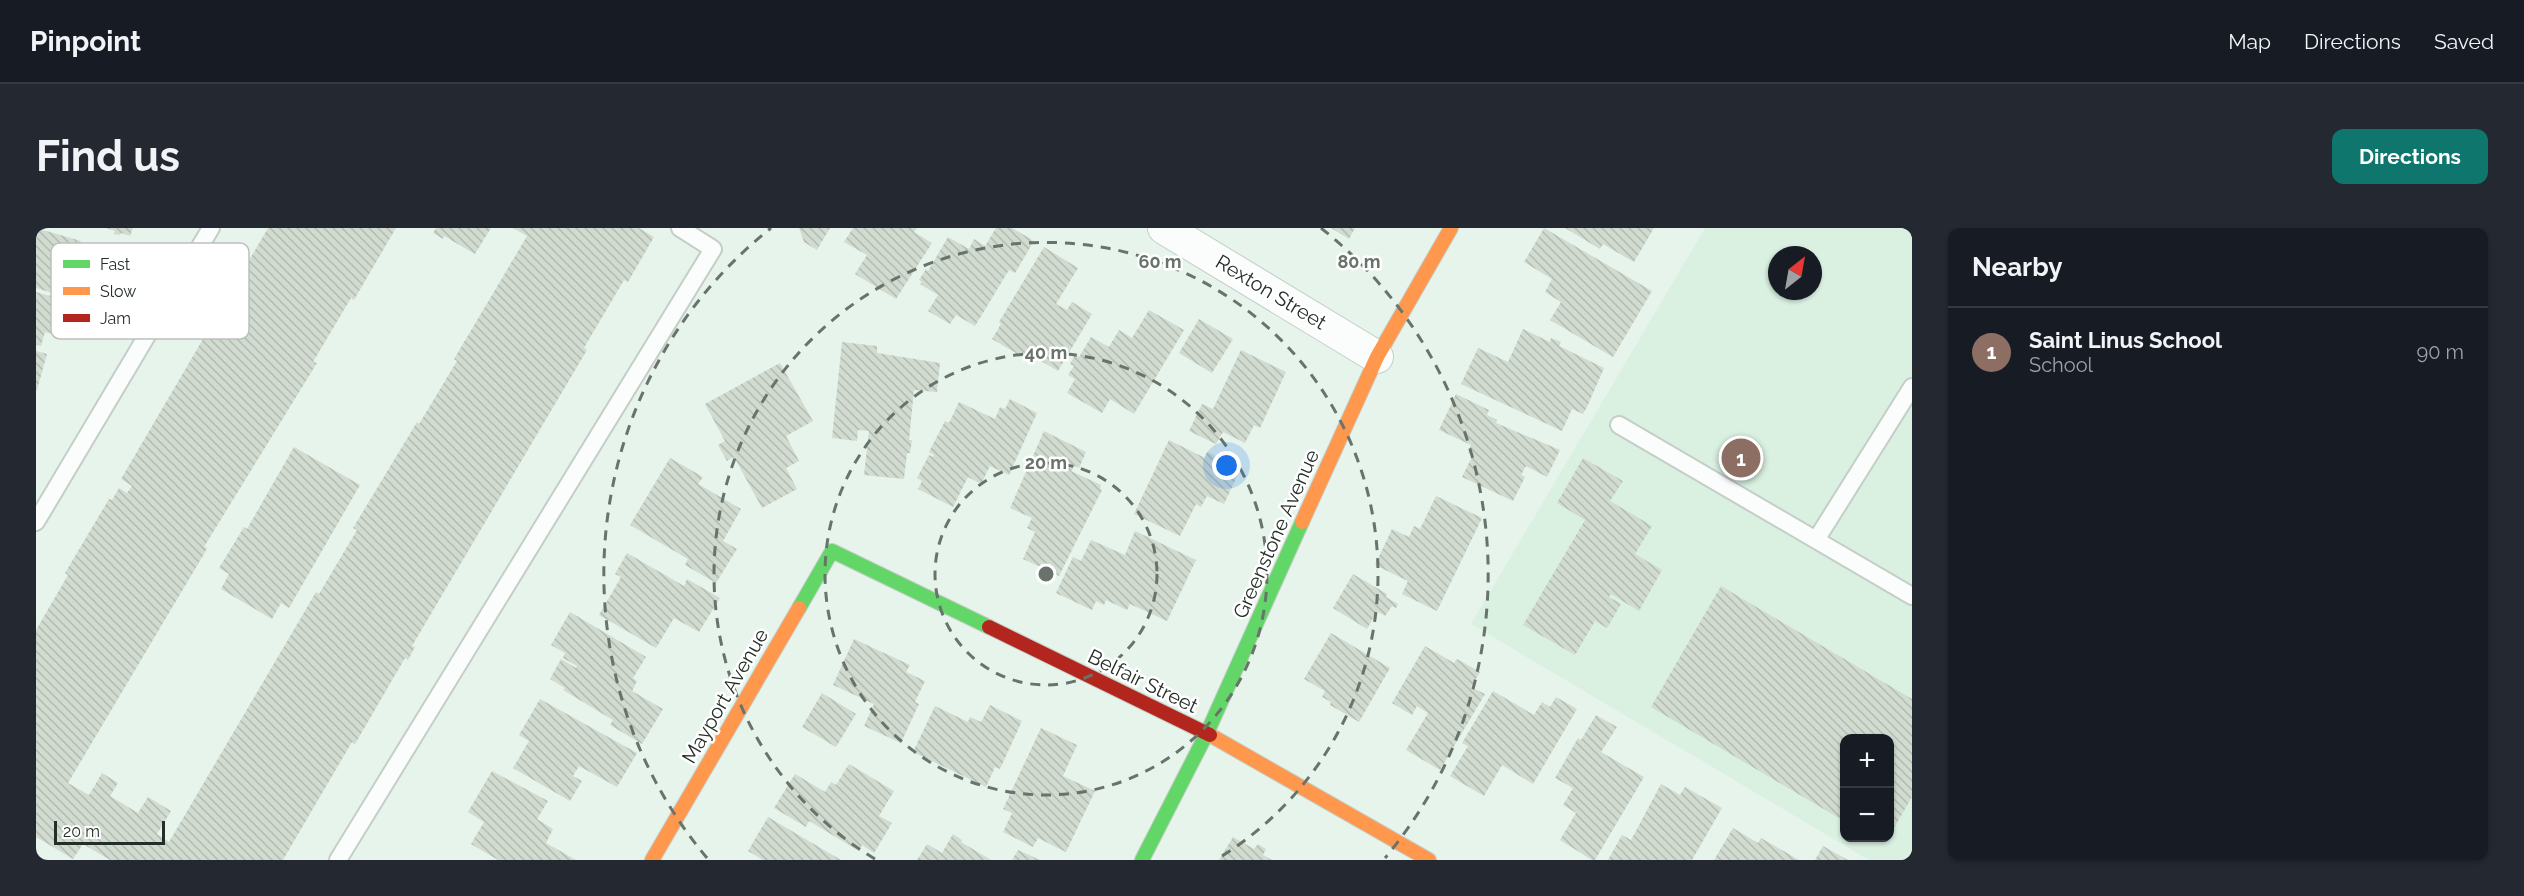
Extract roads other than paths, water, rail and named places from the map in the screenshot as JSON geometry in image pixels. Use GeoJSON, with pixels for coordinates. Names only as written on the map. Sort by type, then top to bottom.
{"type":"FeatureCollection","features":[{"type":"Feature","properties":{"kind":"street","name":"Rexton Street"},"geometry":{"type":"LineString","coordinates":[[1164,228],[1377,357]]}},
{"type":"Feature","properties":{"kind":"street","name":"Greenstone Avenue"},"geometry":{"type":"LineString","coordinates":[[1142,860],[1207,733],[1377,357],[1451,228]]}},
{"type":"Feature","properties":{"kind":"street","name":"Belfair Street"},"geometry":{"type":"LineString","coordinates":[[832,551],[1207,733],[1429,860]]}},
{"type":"Feature","properties":{"kind":"street","name":"Mayport Avenue"},"geometry":{"type":"LineString","coordinates":[[652,860],[832,551]]}},
{"type":"Feature","properties":{"kind":"lane"},"geometry":{"type":"LineString","coordinates":[[202,243],[211,228]]}},
{"type":"Feature","properties":{"kind":"lane"},"geometry":{"type":"LineString","coordinates":[[338,860],[713,249],[680,228]]}},
{"type":"Feature","properties":{"kind":"lane"},"geometry":{"type":"LineString","coordinates":[[36,522],[145,339]]}},
{"type":"Feature","properties":{"kind":"lane"},"geometry":{"type":"LineString","coordinates":[[1816,540],[1912,387]]}},
{"type":"Feature","properties":{"kind":"lane"},"geometry":{"type":"LineString","coordinates":[[1619,425],[1912,596]]}},
{"type":"Feature","properties":{"kind":"place","name":"Saint Linus School"},"geometry":{"type":"Point","coordinates":[1741,458]}}]}
